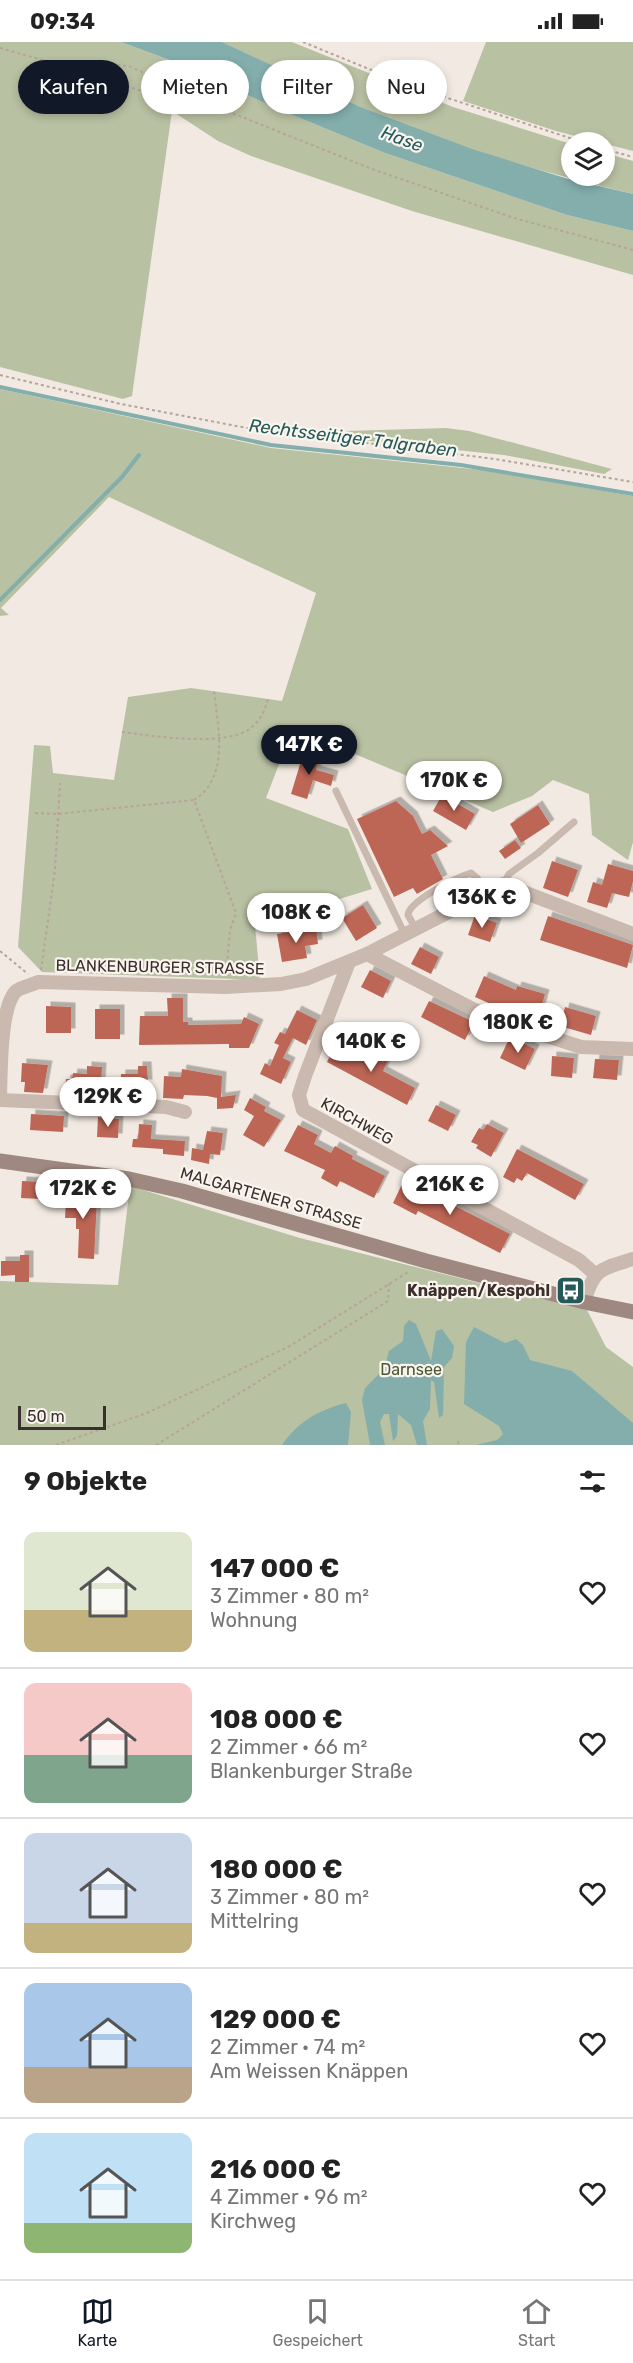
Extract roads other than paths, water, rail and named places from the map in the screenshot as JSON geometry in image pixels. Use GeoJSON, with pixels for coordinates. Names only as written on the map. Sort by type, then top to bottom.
{"type":"FeatureCollection","features":[{"type":"Feature","properties":{"kind":"street","name":"BLANKENBURGER STRASSE"},"geometry":{"type":"LineString","coordinates":[[0,1096],[2,1027],[7,1005],[16,991],[38,982],[226,987],[281,984],[306,979],[367,954],[503,884]]}},
{"type":"Feature","properties":{"kind":"street"},"geometry":{"type":"LineString","coordinates":[[503,884],[633,934]]}},
{"type":"Feature","properties":{"kind":"street"},"geometry":{"type":"LineString","coordinates":[[367,954],[488,1017],[581,1047],[633,1049]]}},
{"type":"Feature","properties":{"kind":"street","name":"KIRCHWEG"},"geometry":{"type":"LineString","coordinates":[[349,962],[299,1095],[303,1110],[579,1260],[595,1274]]}},
{"type":"Feature","properties":{"kind":"street"},"geometry":{"type":"LineString","coordinates":[[0,1100],[166,1107],[185,1112]]}},
{"type":"Feature","properties":{"kind":"street","name":"MALGARTENER STRASSE"},"geometry":{"type":"LineString","coordinates":[[0,1161],[129,1179],[182,1191],[426,1261],[584,1302],[633,1312]]}},
{"type":"Feature","properties":{"kind":"street"},"geometry":{"type":"LineString","coordinates":[[584,1302],[595,1274],[599,1270],[633,1259]]}},
{"type":"Feature","properties":{"kind":"lane"},"geometry":{"type":"LineString","coordinates":[[336,791],[411,932]]}},
{"type":"Feature","properties":{"kind":"lane"},"geometry":{"type":"LineString","coordinates":[[503,884],[508,874],[538,853],[574,822]]}},
{"type":"Feature","properties":{"kind":"lane"},"geometry":{"type":"LineString","coordinates":[[411,932],[408,915],[413,904],[461,876],[471,873],[486,891]]}},
{"type":"Feature","properties":{"kind":"water"},"geometry":{"type":"Polygon","coordinates":[[[121,42],[222,42],[261,60],[261,101],[249,96],[249,60],[167,59],[121,42]]]}},
{"type":"Feature","properties":{"kind":"water","name":"Hase"},"geometry":{"type":"Polygon","coordinates":[[[354,104],[366,109],[366,114],[379,114],[472,149],[561,177],[561,186],[599,186],[633,194],[633,231],[567,215],[385,153],[290,114],[354,114],[354,104]]]}},
{"type":"Feature","properties":{"kind":"water"},"geometry":{"type":"Polygon","coordinates":[[[409,1320],[416,1324],[431,1361],[436,1331],[442,1329],[454,1346],[452,1358],[444,1367],[443,1415],[439,1418],[434,1382],[431,1380],[430,1409],[423,1421],[427,1445],[417,1445],[411,1425],[398,1414],[397,1436],[393,1441],[389,1414],[384,1414],[380,1422],[385,1445],[370,1445],[362,1400],[365,1388],[384,1369],[389,1351],[403,1341],[404,1326],[409,1320]]]}},
{"type":"Feature","properties":{"kind":"water","name":"Darnsee"},"geometry":{"type":"Polygon","coordinates":[[[474,1327],[505,1343],[516,1339],[523,1345],[530,1360],[572,1371],[633,1423],[633,1445],[476,1445],[497,1440],[503,1434],[499,1426],[464,1404],[466,1342],[474,1327]]]}},
{"type":"Feature","properties":{"kind":"water","name":"Darnsee"},"geometry":{"type":"Polygon","coordinates":[[[346,1403],[351,1412],[348,1445],[282,1445],[302,1423],[327,1409],[346,1403]]]}},
{"type":"Feature","properties":{"kind":"waterway","name":"Rechtsseitiger Talgraben"},"geometry":{"type":"LineString","coordinates":[[0,387],[271,445],[461,465],[633,494]]}},
{"type":"Feature","properties":{"kind":"waterway"},"geometry":{"type":"LineString","coordinates":[[0,600],[122,477],[139,455]]}},
{"type":"Feature","properties":{"kind":"place","name":"Knäppen/Kespohl"},"geometry":{"type":"Point","coordinates":[571,1290]}}]}
